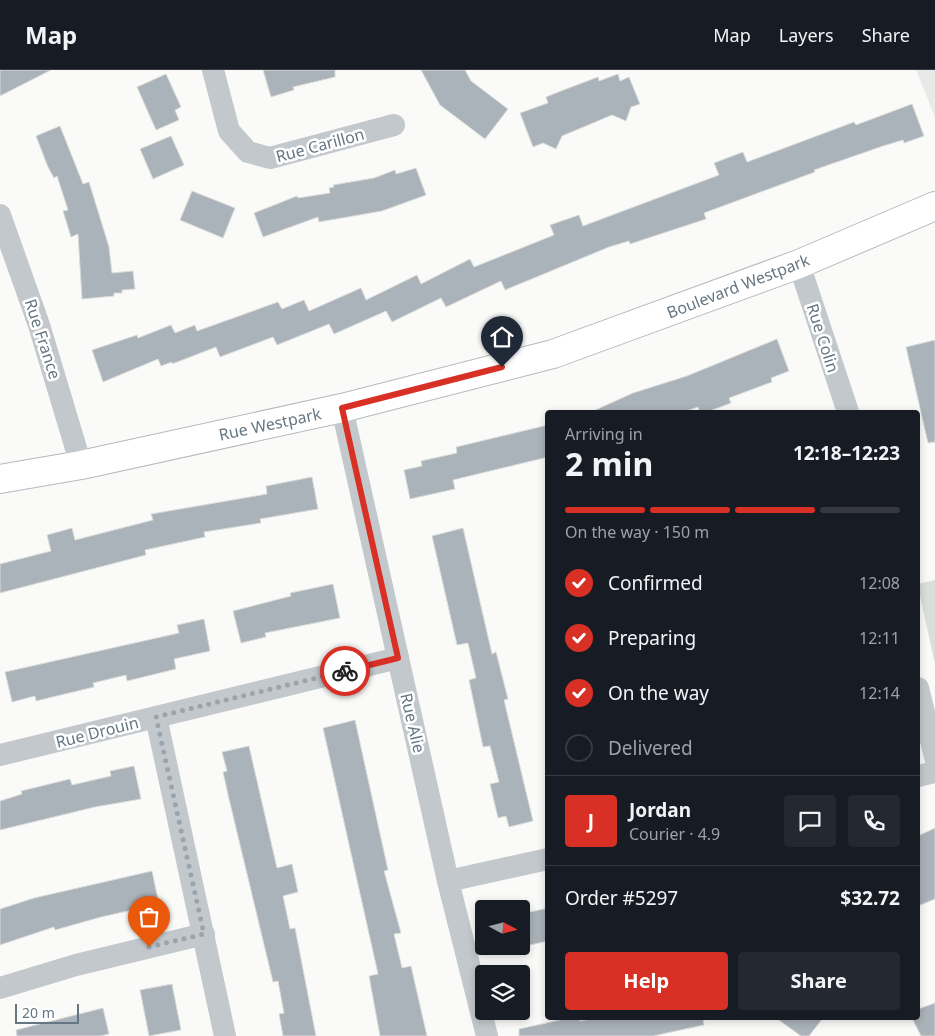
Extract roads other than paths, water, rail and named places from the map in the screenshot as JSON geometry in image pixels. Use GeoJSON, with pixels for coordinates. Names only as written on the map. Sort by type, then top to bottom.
{"type":"FeatureCollection","features":[{"type":"Feature","properties":{"kind":"street","name":"Rue Carillon"},"geometry":{"type":"LineString","coordinates":[[213,70],[229,131],[248,152],[270,158],[394,125]]}},
{"type":"Feature","properties":{"kind":"street","name":"Boulevard Westpark"},"geometry":{"type":"LineString","coordinates":[[538,358],[799,264],[935,206]]}},
{"type":"Feature","properties":{"kind":"street","name":"Rue France"},"geometry":{"type":"LineString","coordinates":[[0,216],[39,324],[81,465]]}},
{"type":"Feature","properties":{"kind":"street","name":"Rue Colin"},"geometry":{"type":"LineString","coordinates":[[799,264],[847,410]]}},
{"type":"Feature","properties":{"kind":"street","name":"Rue Westpark"},"geometry":{"type":"LineString","coordinates":[[0,479],[81,465],[342,408],[538,358]]}},
{"type":"Feature","properties":{"kind":"street","name":"Rue Alie"},"geometry":{"type":"LineString","coordinates":[[342,408],[448,881],[487,1036]]}},
{"type":"Feature","properties":{"kind":"street","name":"Rue Drouin"},"geometry":{"type":"LineString","coordinates":[[0,756],[398,658]]}},
{"type":"Feature","properties":{"kind":"street"},"geometry":{"type":"LineString","coordinates":[[920,696],[935,757]]}},
{"type":"Feature","properties":{"kind":"street"},"geometry":{"type":"LineString","coordinates":[[156,717],[225,1036]]}},
{"type":"Feature","properties":{"kind":"street"},"geometry":{"type":"LineString","coordinates":[[920,776],[935,772]]}},
{"type":"Feature","properties":{"kind":"street"},"geometry":{"type":"LineString","coordinates":[[448,881],[545,860]]}},
{"type":"Feature","properties":{"kind":"street"},"geometry":{"type":"LineString","coordinates":[[0,988],[76,965],[204,934]]}}]}
